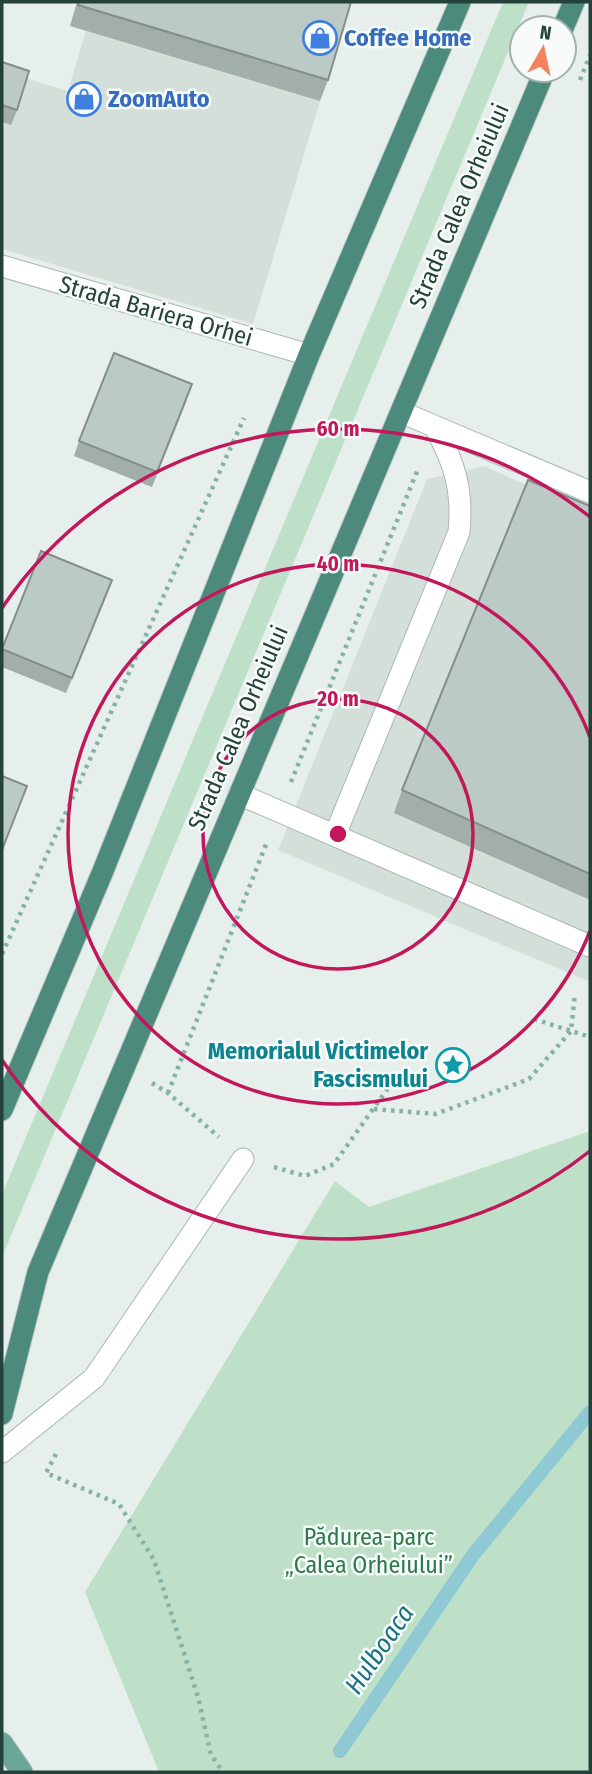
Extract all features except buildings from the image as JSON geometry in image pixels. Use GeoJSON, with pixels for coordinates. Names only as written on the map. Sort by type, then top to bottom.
{"type":"FeatureCollection","features":[{"type":"Feature","properties":{"kind":"highway"},"geometry":{"type":"LineString","coordinates":[[2,1110],[103,871],[309,355],[460,2]]}},
{"type":"Feature","properties":{"kind":"highway","name":"Strada Calea Orheiului"},"geometry":{"type":"LineString","coordinates":[[2,1414],[38,1272],[539,84]]}},
{"type":"Feature","properties":{"kind":"main road"},"geometry":{"type":"LineString","coordinates":[[2,1743],[22,1772]]}},
{"type":"Feature","properties":{"kind":"street","name":"Strada Bariera Orhei"},"geometry":{"type":"LineString","coordinates":[[2,266],[309,355]]}},
{"type":"Feature","properties":{"kind":"street"},"geometry":{"type":"LineString","coordinates":[[401,412],[590,492]]}},
{"type":"Feature","properties":{"kind":"street"},"geometry":{"type":"LineString","coordinates":[[335,835],[459,533],[460,495],[453,460],[435,427]]}},
{"type":"Feature","properties":{"kind":"street"},"geometry":{"type":"LineString","coordinates":[[239,794],[590,946]]}},
{"type":"Feature","properties":{"kind":"street"},"geometry":{"type":"LineString","coordinates":[[2,1452],[94,1378],[243,1159]]}},
{"type":"Feature","properties":{"kind":"path"},"geometry":{"type":"LineString","coordinates":[[2,954],[246,414]]}},
{"type":"Feature","properties":{"kind":"path"},"geometry":{"type":"LineString","coordinates":[[168,1093],[435,427]]}},
{"type":"Feature","properties":{"kind":"path"},"geometry":{"type":"LineString","coordinates":[[373,1109],[436,1114],[529,1079],[571,1031],[575,993]]}},
{"type":"Feature","properties":{"kind":"path"},"geometry":{"type":"LineString","coordinates":[[534,1019],[590,1037]]}},
{"type":"Feature","properties":{"kind":"path"},"geometry":{"type":"LineString","coordinates":[[124,1066],[168,1093],[243,1159],[304,1176],[334,1164],[398,1074]]}},
{"type":"Feature","properties":{"kind":"path"},"geometry":{"type":"LineString","coordinates":[[46,1474],[119,1504],[153,1560],[194,1684],[211,1755],[223,1772]]}},
{"type":"Feature","properties":{"kind":"shaded area"},"geometry":{"type":"Polygon","coordinates":[[[86,31],[320,101],[253,324],[2,249],[2,71],[68,91],[86,31]]]}},
{"type":"Feature","properties":{"kind":"shaded area"},"geometry":{"type":"Polygon","coordinates":[[[484,466],[590,513],[590,982],[278,850],[427,479],[484,466]]]}},
{"type":"Feature","properties":{"kind":"green space"},"geometry":{"type":"Polygon","coordinates":[[[503,2],[529,2],[524,14],[508,14],[508,52],[2,1257],[2,1194],[503,2]]]}},
{"type":"Feature","properties":{"kind":"green space","name":"Pădurea-parc „Calea Orheiului”"},"geometry":{"type":"Polygon","coordinates":[[[590,1131],[590,1772],[159,1772],[85,1592],[335,1181],[369,1207],[590,1131]]]}},
{"type":"Feature","properties":{"kind":"waterway","name":"Hulboaca"},"geometry":{"type":"LineString","coordinates":[[340,1751],[473,1555],[590,1412]]}},
{"type":"Feature","properties":{"kind":"place","name":"Coffee Home"},"geometry":{"type":"Point","coordinates":[320,38]}},
{"type":"Feature","properties":{"kind":"place","name":"ZoomAuto"},"geometry":{"type":"Point","coordinates":[84,99]}},
{"type":"Feature","properties":{"kind":"place","name":"Memorialul Victimelor Fascismului"},"geometry":{"type":"Point","coordinates":[453,1065]}}]}
